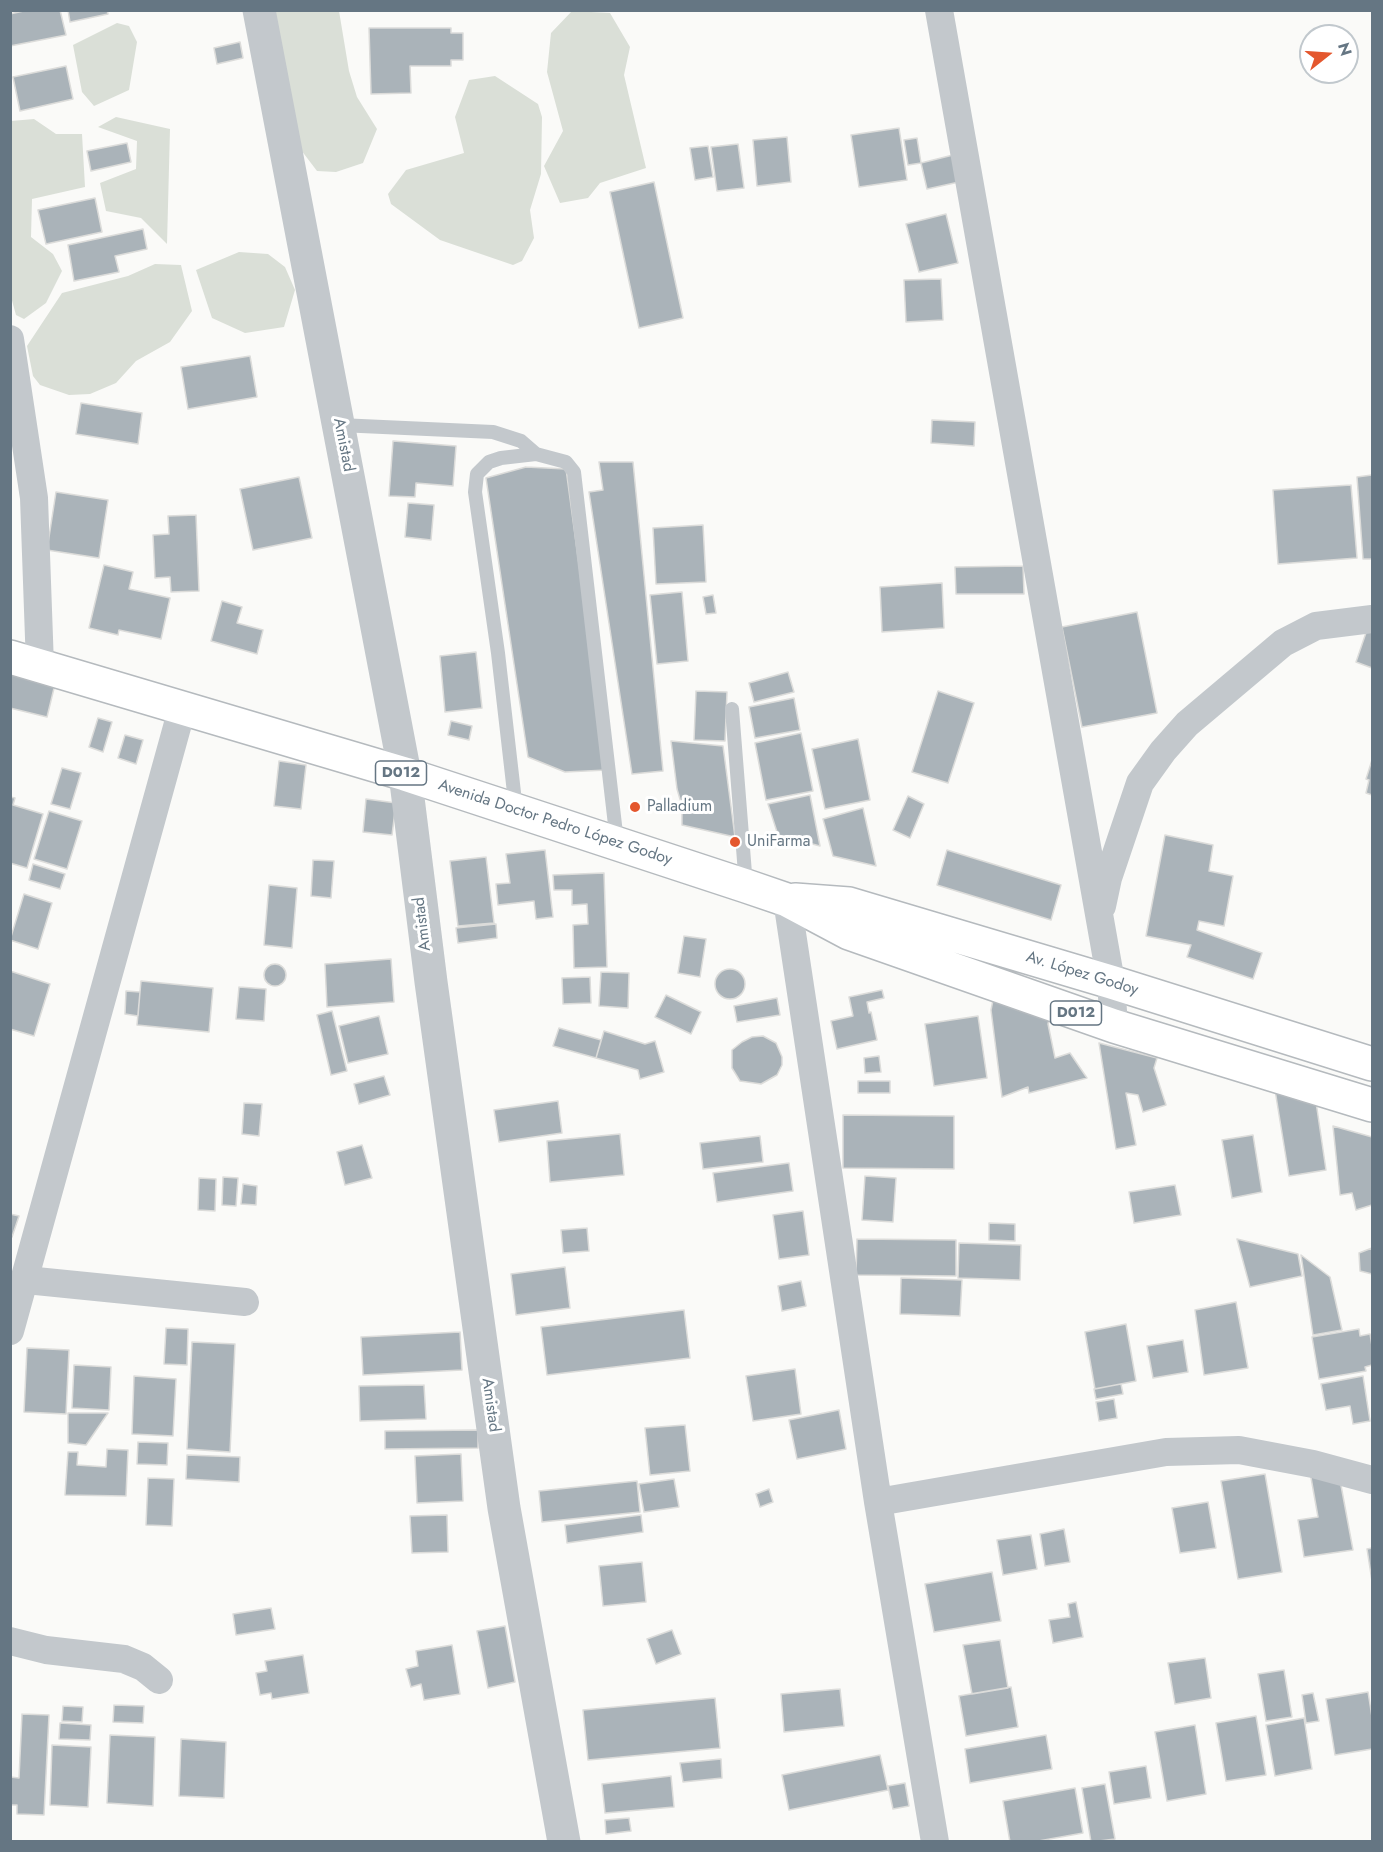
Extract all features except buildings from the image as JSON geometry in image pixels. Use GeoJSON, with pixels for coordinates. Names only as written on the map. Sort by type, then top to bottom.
{"type":"FeatureCollection","features":[{"type":"Feature","properties":{"kind":"main road","name":"Avenida Doctor Pedro López Godoy"},"geometry":{"type":"LineString","coordinates":[[25,661],[405,774],[787,900]]}},
{"type":"Feature","properties":{"kind":"main road","name":"Av. López Godoy"},"geometry":{"type":"LineString","coordinates":[[787,900],[849,904],[1111,982],[1372,1064]]}},
{"type":"Feature","properties":{"kind":"main road","name":"D012"},"geometry":{"type":"LineString","coordinates":[[787,900],[849,933],[1113,1026],[1372,1105]]}},
{"type":"Feature","properties":{"kind":"street","name":"Amistad"},"geometry":{"type":"LineString","coordinates":[[259,10],[405,774],[432,994],[504,1508],[564,1842]]}},
{"type":"Feature","properties":{"kind":"street"},"geometry":{"type":"LineString","coordinates":[[939,10],[1100,917],[1111,982],[1113,1026]]}},
{"type":"Feature","properties":{"kind":"street"},"geometry":{"type":"LineString","coordinates":[[10,339],[34,498],[25,661]]}},
{"type":"Feature","properties":{"kind":"street"},"geometry":{"type":"LineString","coordinates":[[1100,917],[1108,878],[1140,783],[1163,751],[1187,724],[1283,643],[1316,626],[1372,619]]}},
{"type":"Feature","properties":{"kind":"street"},"geometry":{"type":"LineString","coordinates":[[10,1331],[26,1280],[182,709]]}},
{"type":"Feature","properties":{"kind":"street"},"geometry":{"type":"LineString","coordinates":[[787,900],[878,1502],[935,1842]]}},
{"type":"Feature","properties":{"kind":"street"},"geometry":{"type":"LineString","coordinates":[[26,1280],[245,1302]]}},
{"type":"Feature","properties":{"kind":"street"},"geometry":{"type":"LineString","coordinates":[[878,1502],[1166,1452],[1239,1450],[1313,1464],[1372,1480]]}},
{"type":"Feature","properties":{"kind":"street"},"geometry":{"type":"LineString","coordinates":[[10,1641],[46,1650],[124,1659],[143,1667],[159,1680]]}},
{"type":"Feature","properties":{"kind":"lane"},"geometry":{"type":"LineString","coordinates":[[339,425],[493,432],[521,441],[536,454]]}},
{"type":"Feature","properties":{"kind":"lane"},"geometry":{"type":"LineString","coordinates":[[516,811],[498,653],[475,492],[477,474],[489,462],[501,458],[536,454],[566,462],[574,472],[617,844]]}},
{"type":"Feature","properties":{"kind":"lane"},"geometry":{"type":"LineString","coordinates":[[732,709],[746,886]]}},
{"type":"Feature","properties":{"kind":"shaded area"},"geometry":{"type":"Polygon","coordinates":[[[266,11],[339,11],[349,71],[357,97],[377,129],[363,163],[336,172],[317,171],[298,146],[266,11]]]}},
{"type":"Feature","properties":{"kind":"shaded area"},"geometry":{"type":"Polygon","coordinates":[[[572,11],[610,13],[630,47],[624,75],[646,168],[600,183],[588,198],[560,203],[544,166],[563,131],[547,72],[551,33],[572,11]]]}},
{"type":"Feature","properties":{"kind":"shaded area"},"geometry":{"type":"Polygon","coordinates":[[[117,23],[129,26],[137,42],[129,90],[94,106],[82,92],[73,45],[117,23]]]}},
{"type":"Feature","properties":{"kind":"shaded area"},"geometry":{"type":"Polygon","coordinates":[[[495,76],[538,104],[542,117],[541,174],[530,210],[534,238],[522,261],[513,265],[440,240],[391,204],[388,194],[406,170],[464,153],[455,117],[469,80],[495,76]]]}},
{"type":"Feature","properties":{"kind":"shaded area"},"geometry":{"type":"Polygon","coordinates":[[[116,117],[170,129],[167,244],[141,218],[106,211],[100,183],[136,169],[137,141],[98,127],[116,117]]]}},
{"type":"Feature","properties":{"kind":"shaded area"},"geometry":{"type":"Polygon","coordinates":[[[34,119],[56,134],[82,134],[85,187],[32,199],[31,237],[53,254],[62,271],[46,303],[24,319],[16,315],[11,297],[11,121],[34,119]]]}},
{"type":"Feature","properties":{"kind":"shaded area"},"geometry":{"type":"Polygon","coordinates":[[[239,252],[268,254],[285,267],[295,290],[284,327],[245,333],[212,318],[196,270],[239,252]]]}},
{"type":"Feature","properties":{"kind":"shaded area"},"geometry":{"type":"Polygon","coordinates":[[[155,264],[181,265],[192,311],[170,342],[136,361],[116,383],[90,394],[69,395],[40,385],[33,376],[27,346],[62,293],[128,276],[155,264]]]}},
{"type":"Feature","properties":{"kind":"place","name":"Palladium"},"geometry":{"type":"Point","coordinates":[635,807]}},
{"type":"Feature","properties":{"kind":"place","name":"UniFarma"},"geometry":{"type":"Point","coordinates":[735,842]}}]}
